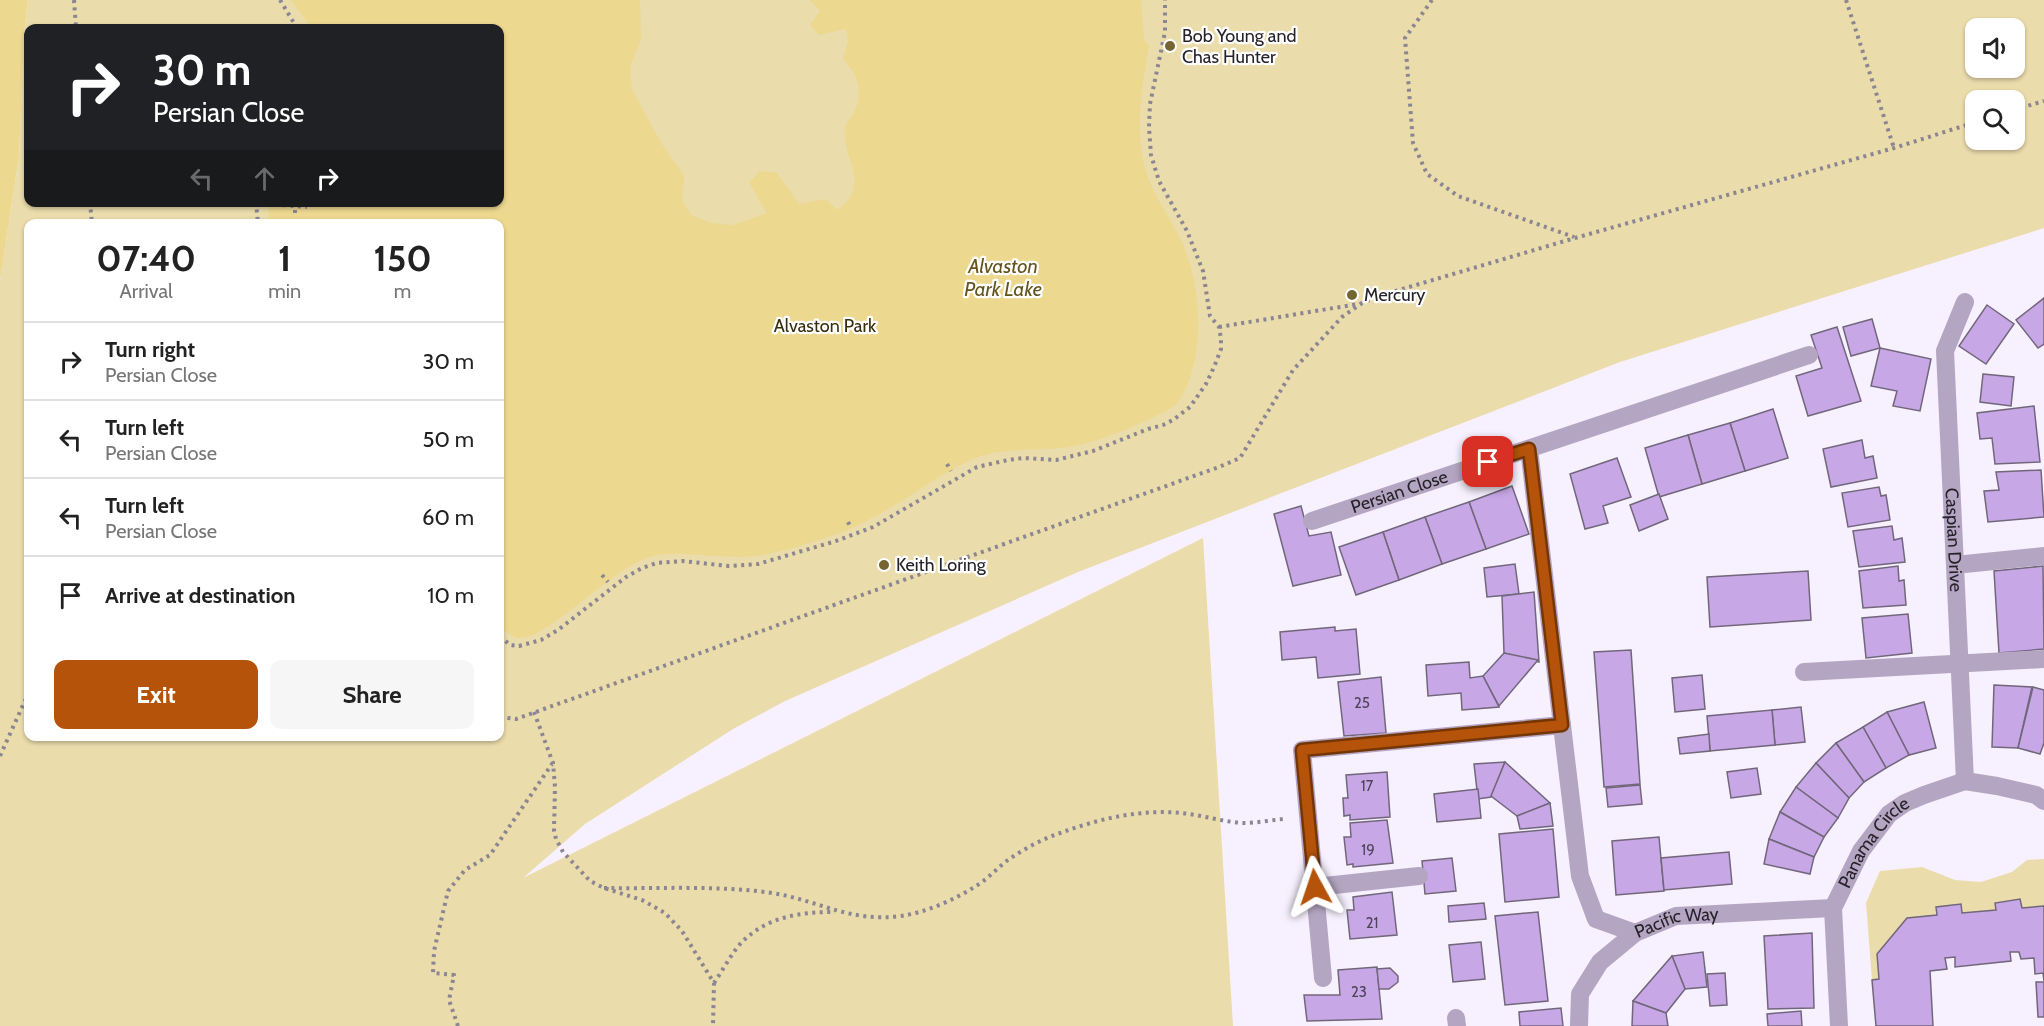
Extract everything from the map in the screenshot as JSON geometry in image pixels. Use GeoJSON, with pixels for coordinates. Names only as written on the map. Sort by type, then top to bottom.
{"type":"FeatureCollection","features":[{"type":"Feature","properties":{"kind":"street","name":"Caspian Drive"},"geometry":{"type":"LineString","coordinates":[[1965,302],[1945,351],[1965,781]]}},
{"type":"Feature","properties":{"kind":"street","name":"Persian Close"},"geometry":{"type":"LineString","coordinates":[[1312,521],[1809,355]]}},
{"type":"Feature","properties":{"kind":"street"},"geometry":{"type":"LineString","coordinates":[[1529,449],[1580,876],[1596,919],[1635,933]]}},
{"type":"Feature","properties":{"kind":"street"},"geometry":{"type":"LineString","coordinates":[[1955,565],[2044,556]]}},
{"type":"Feature","properties":{"kind":"street"},"geometry":{"type":"LineString","coordinates":[[1804,672],[2044,659]]}},
{"type":"Feature","properties":{"kind":"street"},"geometry":{"type":"LineString","coordinates":[[1323,978],[1302,750],[1562,725]]}},
{"type":"Feature","properties":{"kind":"street","name":"Panama Circle"},"geometry":{"type":"LineString","coordinates":[[1839,1026],[1833,908],[1862,851],[1889,814],[1923,795],[1965,781],[2036,795],[2044,801]]}},
{"type":"Feature","properties":{"kind":"street"},"geometry":{"type":"LineString","coordinates":[[1315,887],[1419,876]]}},
{"type":"Feature","properties":{"kind":"street","name":"Pacific Way"},"geometry":{"type":"LineString","coordinates":[[1579,1026],[1580,994],[1600,962],[1635,933],[1676,916],[1833,908]]}},
{"type":"Feature","properties":{"kind":"path"},"geometry":{"type":"LineString","coordinates":[[74,0],[76,24]]}},
{"type":"Feature","properties":{"kind":"path"},"geometry":{"type":"LineString","coordinates":[[280,0],[295,24]]}},
{"type":"Feature","properties":{"kind":"path"},"geometry":{"type":"LineString","coordinates":[[504,640],[510,645],[519,646],[541,640],[558,630],[626,577],[657,563],[682,561],[729,566],[758,564],[836,541],[873,527],[977,467],[1023,458],[1056,459],[1080,455],[1163,425],[1182,414],[1206,384],[1221,349],[1221,339],[1219,327],[1210,316],[1203,271],[1197,255],[1187,231],[1158,181],[1151,155],[1150,104],[1165,32],[1165,0]]}},
{"type":"Feature","properties":{"kind":"path"},"geometry":{"type":"LineString","coordinates":[[1432,0],[1405,38],[1413,143],[1427,174],[1458,196],[1575,238]]}},
{"type":"Feature","properties":{"kind":"path"},"geometry":{"type":"LineString","coordinates":[[1846,0],[1894,148]]}},
{"type":"Feature","properties":{"kind":"path"},"geometry":{"type":"LineString","coordinates":[[2025,107],[2044,101]]}},
{"type":"Feature","properties":{"kind":"path"},"geometry":{"type":"LineString","coordinates":[[1219,327],[1362,303],[1382,295],[1575,238],[1965,126]]}},
{"type":"Feature","properties":{"kind":"path"},"geometry":{"type":"LineString","coordinates":[[295,207],[295,213]]}},
{"type":"Feature","properties":{"kind":"path"},"geometry":{"type":"LineString","coordinates":[[504,718],[516,719],[1240,458],[1293,370],[1342,317],[1362,303]]}},
{"type":"Feature","properties":{"kind":"path"},"geometry":{"type":"LineString","coordinates":[[947,464],[951,471]]}},
{"type":"Feature","properties":{"kind":"path"},"geometry":{"type":"LineString","coordinates":[[849,522],[851,528]]}},
{"type":"Feature","properties":{"kind":"path"},"geometry":{"type":"LineString","coordinates":[[603,575],[608,582]]}},
{"type":"Feature","properties":{"kind":"path"},"geometry":{"type":"LineString","coordinates":[[0,756],[24,703]]}},
{"type":"Feature","properties":{"kind":"path"},"geometry":{"type":"LineString","coordinates":[[534,712],[553,763],[554,830],[563,852],[590,881],[642,900],[665,913],[682,931],[714,983]]}},
{"type":"Feature","properties":{"kind":"path"},"geometry":{"type":"LineString","coordinates":[[458,1026],[449,1000],[454,975],[433,973],[434,951],[448,891],[465,870],[490,855],[553,763]]}},
{"type":"Feature","properties":{"kind":"path"},"geometry":{"type":"LineString","coordinates":[[604,888],[749,890],[803,900],[839,912],[869,917],[901,916],[954,899],[978,885],[1007,860],[1032,845],[1058,833],[1097,821],[1138,814],[1179,812],[1243,823],[1309,817]]}},
{"type":"Feature","properties":{"kind":"path"},"geometry":{"type":"LineString","coordinates":[[713,1026],[714,983],[742,941],[761,928],[790,914],[839,912]]}},
{"type":"Feature","properties":{"kind":"green space","name":"Alvaston Park"},"geometry":{"type":"Polygon","coordinates":[[[28,0],[2044,0],[2044,228],[1620,362],[1078,572],[785,701],[733,729],[585,824],[523,878],[1203,538],[1233,1026],[0,1026],[0,280],[19,157],[24,33],[24,207],[504,207],[504,24],[25,24],[28,0]]]}},
{"type":"Feature","properties":{"kind":"green space"},"geometry":{"type":"Polygon","coordinates":[[[2044,859],[2044,906],[2022,908],[2020,899],[1996,903],[1996,910],[1962,913],[1961,904],[1936,907],[1937,915],[1907,918],[1877,954],[1879,979],[1872,980],[1866,903],[1880,871],[1922,867],[1955,880],[1981,882],[2012,872],[2027,860],[2044,859]]]}},
{"type":"Feature","properties":{"kind":"water"},"geometry":{"type":"Polygon","coordinates":[[[0,0],[28,0],[24,24],[19,157],[0,280],[0,0]]]}},
{"type":"Feature","properties":{"kind":"water","name":"Alvaston Park Lake"},"geometry":{"type":"Polygon","coordinates":[[[291,0],[640,0],[641,39],[630,68],[632,90],[662,144],[684,176],[682,200],[691,215],[711,223],[733,225],[767,213],[749,183],[760,171],[777,173],[799,204],[826,199],[837,210],[848,201],[853,191],[855,182],[845,140],[845,130],[857,107],[859,92],[853,71],[843,59],[848,41],[846,29],[819,35],[810,25],[820,11],[810,0],[1141,0],[1144,40],[1149,46],[1140,114],[1142,155],[1148,178],[1189,260],[1197,303],[1197,347],[1193,369],[1186,388],[1176,405],[1150,419],[1090,442],[1052,449],[1004,451],[970,460],[867,521],[809,543],[755,556],[669,554],[641,560],[547,627],[531,636],[518,638],[513,636],[504,630],[504,219],[269,219],[268,207],[504,207],[504,24],[308,24],[291,0]]]}},
{"type":"Feature","properties":{"kind":"building"},"geometry":{"type":"Polygon","coordinates":[[[2044,298],[2044,344],[2038,348],[2016,320],[2044,298]]]}},
{"type":"Feature","properties":{"kind":"building"},"geometry":{"type":"Polygon","coordinates":[[[1987,305],[2014,324],[1986,364],[1959,346],[1987,305]]]}},
{"type":"Feature","properties":{"kind":"building"},"geometry":{"type":"Polygon","coordinates":[[[1872,319],[1880,348],[1851,356],[1843,327],[1872,319]]]}},
{"type":"Feature","properties":{"kind":"building"},"geometry":{"type":"Polygon","coordinates":[[[1837,327],[1861,401],[1808,416],[1796,376],[1822,368],[1811,335],[1837,327]]]}},
{"type":"Feature","properties":{"kind":"building"},"geometry":{"type":"Polygon","coordinates":[[[1880,348],[1931,359],[1920,411],[1893,406],[1897,391],[1871,386],[1880,348]]]}},
{"type":"Feature","properties":{"kind":"building"},"geometry":{"type":"Polygon","coordinates":[[[1983,374],[2014,377],[2011,406],[1980,402],[1983,374]]]}},
{"type":"Feature","properties":{"kind":"building"},"geometry":{"type":"Polygon","coordinates":[[[2034,406],[2040,462],[1995,464],[1992,438],[1980,439],[1977,413],[2034,406]]]}},
{"type":"Feature","properties":{"kind":"building"},"geometry":{"type":"Polygon","coordinates":[[[1773,409],[1788,458],[1745,471],[1730,423],[1773,409]]]}},
{"type":"Feature","properties":{"kind":"building"},"geometry":{"type":"Polygon","coordinates":[[[1730,423],[1745,471],[1702,484],[1688,435],[1730,423]]]}},
{"type":"Feature","properties":{"kind":"building"},"geometry":{"type":"Polygon","coordinates":[[[1688,435],[1702,484],[1659,497],[1645,448],[1688,435]]]}},
{"type":"Feature","properties":{"kind":"building"},"geometry":{"type":"Polygon","coordinates":[[[1862,440],[1865,458],[1873,456],[1877,478],[1831,487],[1823,449],[1862,440]]]}},
{"type":"Feature","properties":{"kind":"building"},"geometry":{"type":"Polygon","coordinates":[[[1617,458],[1631,497],[1603,506],[1608,523],[1585,529],[1570,474],[1617,458]]]}},
{"type":"Feature","properties":{"kind":"building"},"geometry":{"type":"Polygon","coordinates":[[[2041,470],[2044,517],[1988,522],[1984,491],[1999,490],[1996,472],[2041,470]]]}},
{"type":"Feature","properties":{"kind":"building"},"geometry":{"type":"Polygon","coordinates":[[[1512,486],[1529,534],[1486,549],[1469,502],[1512,486]]]}},
{"type":"Feature","properties":{"kind":"building"},"geometry":{"type":"Polygon","coordinates":[[[1879,487],[1881,496],[1886,495],[1890,520],[1848,527],[1842,493],[1879,487]]]}},
{"type":"Feature","properties":{"kind":"building"},"geometry":{"type":"Polygon","coordinates":[[[1659,494],[1668,519],[1639,531],[1630,505],[1659,494]]]}},
{"type":"Feature","properties":{"kind":"building"},"geometry":{"type":"Polygon","coordinates":[[[1469,502],[1486,549],[1442,564],[1425,517],[1469,502]]]}},
{"type":"Feature","properties":{"kind":"building"},"geometry":{"type":"Polygon","coordinates":[[[1301,506],[1309,536],[1331,532],[1341,575],[1293,586],[1274,514],[1301,506]]]}},
{"type":"Feature","properties":{"kind":"building"},"geometry":{"type":"Polygon","coordinates":[[[1425,517],[1442,564],[1399,580],[1383,532],[1425,517]]]}},
{"type":"Feature","properties":{"kind":"building"},"geometry":{"type":"Polygon","coordinates":[[[1892,526],[1894,540],[1902,538],[1905,562],[1859,567],[1853,531],[1892,526]]]}},
{"type":"Feature","properties":{"kind":"building"},"geometry":{"type":"Polygon","coordinates":[[[1383,532],[1399,580],[1356,595],[1339,547],[1383,532]]]}},
{"type":"Feature","properties":{"kind":"building"},"geometry":{"type":"Polygon","coordinates":[[[1515,564],[1519,594],[1487,597],[1484,568],[1515,564]]]}},
{"type":"Feature","properties":{"kind":"building"},"geometry":{"type":"Polygon","coordinates":[[[1898,566],[1899,581],[1904,580],[1906,605],[1863,608],[1859,571],[1898,566]]]}},
{"type":"Feature","properties":{"kind":"building"},"geometry":{"type":"Polygon","coordinates":[[[2043,566],[2044,649],[1999,653],[1994,571],[2043,566]]]}},
{"type":"Feature","properties":{"kind":"building"},"geometry":{"type":"Polygon","coordinates":[[[1808,571],[1811,620],[1710,627],[1707,577],[1808,571]]]}},
{"type":"Feature","properties":{"kind":"building"},"geometry":{"type":"Polygon","coordinates":[[[1534,592],[1539,662],[1504,653],[1502,596],[1534,592]]]}},
{"type":"Feature","properties":{"kind":"building"},"geometry":{"type":"Polygon","coordinates":[[[1908,614],[1912,653],[1866,658],[1862,618],[1908,614]]]}},
{"type":"Feature","properties":{"kind":"building"},"geometry":{"type":"Polygon","coordinates":[[[1335,627],[1335,631],[1356,629],[1360,674],[1318,678],[1316,657],[1282,660],[1280,632],[1335,627]]]}},
{"type":"Feature","properties":{"kind":"building"},"geometry":{"type":"Polygon","coordinates":[[[1631,650],[1640,784],[1604,787],[1594,652],[1631,650]]]}},
{"type":"Feature","properties":{"kind":"building"},"geometry":{"type":"Polygon","coordinates":[[[1504,653],[1538,660],[1499,706],[1483,676],[1504,653]]]}},
{"type":"Feature","properties":{"kind":"building"},"geometry":{"type":"Polygon","coordinates":[[[1469,662],[1470,678],[1483,676],[1499,707],[1462,710],[1461,693],[1428,696],[1426,665],[1469,662]]]}},
{"type":"Feature","properties":{"kind":"building"},"geometry":{"type":"Polygon","coordinates":[[[1702,675],[1705,709],[1675,712],[1672,678],[1702,675]]]}},
{"type":"Feature","properties":{"kind":"building"},"geometry":{"type":"Polygon","coordinates":[[[1381,677],[1386,733],[1344,736],[1338,682],[1381,677]]]}},
{"type":"Feature","properties":{"kind":"building"},"geometry":{"type":"Polygon","coordinates":[[[1994,685],[2032,687],[2018,748],[1992,747],[1994,685]]]}},
{"type":"Feature","properties":{"kind":"building"},"geometry":{"type":"Polygon","coordinates":[[[2033,687],[2044,690],[2044,743],[2040,754],[2018,748],[2033,687]]]}},
{"type":"Feature","properties":{"kind":"building"},"geometry":{"type":"Polygon","coordinates":[[[1924,702],[1936,748],[1909,755],[1887,712],[1924,702]]]}},
{"type":"Feature","properties":{"kind":"building"},"geometry":{"type":"Polygon","coordinates":[[[1801,707],[1805,742],[1775,745],[1772,710],[1801,707]]]}},
{"type":"Feature","properties":{"kind":"building"},"geometry":{"type":"Polygon","coordinates":[[[1772,710],[1775,745],[1710,751],[1707,716],[1772,710]]]}},
{"type":"Feature","properties":{"kind":"building"},"geometry":{"type":"Polygon","coordinates":[[[1887,712],[1909,755],[1886,768],[1863,727],[1887,712]]]}},
{"type":"Feature","properties":{"kind":"building"},"geometry":{"type":"Polygon","coordinates":[[[1863,727],[1886,768],[1864,782],[1836,743],[1863,727]]]}},
{"type":"Feature","properties":{"kind":"building"},"geometry":{"type":"Polygon","coordinates":[[[1709,734],[1710,751],[1680,754],[1678,738],[1709,734]]]}},
{"type":"Feature","properties":{"kind":"building"},"geometry":{"type":"Polygon","coordinates":[[[1836,743],[1864,782],[1849,798],[1816,763],[1836,743]]]}},
{"type":"Feature","properties":{"kind":"building"},"geometry":{"type":"Polygon","coordinates":[[[1505,762],[1491,797],[1478,799],[1474,764],[1505,762]]]}},
{"type":"Feature","properties":{"kind":"building"},"geometry":{"type":"Polygon","coordinates":[[[1505,762],[1550,803],[1517,816],[1491,796],[1505,762]]]}},
{"type":"Feature","properties":{"kind":"building"},"geometry":{"type":"Polygon","coordinates":[[[1816,763],[1849,798],[1838,818],[1796,787],[1816,763]]]}},
{"type":"Feature","properties":{"kind":"building"},"geometry":{"type":"Polygon","coordinates":[[[1757,768],[1761,794],[1731,798],[1727,772],[1757,768]]]}},
{"type":"Feature","properties":{"kind":"building"},"geometry":{"type":"Polygon","coordinates":[[[1387,772],[1390,817],[1350,820],[1350,815],[1344,816],[1343,798],[1348,798],[1346,775],[1387,772]]]}},
{"type":"Feature","properties":{"kind":"building"},"geometry":{"type":"Polygon","coordinates":[[[1640,785],[1642,804],[1608,807],[1606,788],[1640,785]]]}},
{"type":"Feature","properties":{"kind":"building"},"geometry":{"type":"Polygon","coordinates":[[[1796,787],[1838,818],[1824,837],[1780,812],[1796,787]]]}},
{"type":"Feature","properties":{"kind":"building"},"geometry":{"type":"Polygon","coordinates":[[[1478,789],[1481,818],[1437,822],[1434,794],[1478,789]]]}},
{"type":"Feature","properties":{"kind":"building"},"geometry":{"type":"Polygon","coordinates":[[[1550,803],[1553,826],[1520,829],[1517,816],[1550,803]]]}},
{"type":"Feature","properties":{"kind":"building"},"geometry":{"type":"Polygon","coordinates":[[[1780,812],[1824,837],[1814,857],[1769,839],[1780,812]]]}},
{"type":"Feature","properties":{"kind":"building"},"geometry":{"type":"Polygon","coordinates":[[[1387,820],[1393,863],[1353,867],[1353,864],[1347,865],[1344,837],[1351,837],[1350,823],[1387,820]]]}},
{"type":"Feature","properties":{"kind":"building"},"geometry":{"type":"Polygon","coordinates":[[[1553,829],[1559,897],[1505,902],[1499,834],[1553,829]]]}},
{"type":"Feature","properties":{"kind":"building"},"geometry":{"type":"Polygon","coordinates":[[[1659,837],[1664,891],[1616,895],[1612,841],[1659,837]]]}},
{"type":"Feature","properties":{"kind":"building"},"geometry":{"type":"Polygon","coordinates":[[[1769,839],[1814,857],[1810,874],[1764,864],[1769,839]]]}},
{"type":"Feature","properties":{"kind":"building"},"geometry":{"type":"Polygon","coordinates":[[[1729,852],[1732,884],[1664,890],[1661,858],[1729,852]]]}},
{"type":"Feature","properties":{"kind":"building"},"geometry":{"type":"Polygon","coordinates":[[[1452,858],[1456,891],[1425,894],[1422,861],[1452,858]]]}},
{"type":"Feature","properties":{"kind":"building"},"geometry":{"type":"Polygon","coordinates":[[[1392,892],[1397,935],[1350,939],[1347,910],[1354,910],[1353,897],[1392,892]]]}},
{"type":"Feature","properties":{"kind":"building"},"geometry":{"type":"Polygon","coordinates":[[[2020,899],[2022,908],[2044,906],[2044,981],[2043,973],[2035,974],[2034,958],[2021,959],[2019,952],[2010,952],[2011,961],[1955,967],[1955,957],[1945,958],[1947,969],[1930,971],[1933,1026],[1876,1026],[1872,980],[1879,979],[1877,954],[1907,918],[1937,915],[1936,907],[1961,904],[1962,913],[1996,910],[1995,903],[2020,899]]]}},
{"type":"Feature","properties":{"kind":"building"},"geometry":{"type":"Polygon","coordinates":[[[1484,903],[1486,919],[1449,922],[1448,906],[1484,903]]]}},
{"type":"Feature","properties":{"kind":"building"},"geometry":{"type":"Polygon","coordinates":[[[1538,912],[1548,1001],[1505,1005],[1495,916],[1538,912]]]}},
{"type":"Feature","properties":{"kind":"building"},"geometry":{"type":"Polygon","coordinates":[[[1812,933],[1814,1008],[1768,1009],[1764,936],[1812,933]]]}},
{"type":"Feature","properties":{"kind":"building"},"geometry":{"type":"Polygon","coordinates":[[[1481,942],[1485,979],[1453,982],[1449,945],[1481,942]]]}},
{"type":"Feature","properties":{"kind":"building"},"geometry":{"type":"Polygon","coordinates":[[[1703,952],[1707,987],[1685,989],[1672,956],[1703,952]]]}},
{"type":"Feature","properties":{"kind":"building"},"geometry":{"type":"Polygon","coordinates":[[[1672,956],[1685,989],[1666,1013],[1633,1001],[1672,956]]]}},
{"type":"Feature","properties":{"kind":"building"},"geometry":{"type":"Polygon","coordinates":[[[1377,967],[1382,1019],[1307,1021],[1304,995],[1340,995],[1338,970],[1377,967]]]}},
{"type":"Feature","properties":{"kind":"building"},"geometry":{"type":"Polygon","coordinates":[[[1390,968],[1398,976],[1398,982],[1389,989],[1379,989],[1377,969],[1390,968]]]}},
{"type":"Feature","properties":{"kind":"building"},"geometry":{"type":"Polygon","coordinates":[[[1725,973],[1727,1005],[1710,1006],[1707,974],[1725,973]]]}},
{"type":"Feature","properties":{"kind":"building"},"geometry":{"type":"Polygon","coordinates":[[[2036,982],[2044,982],[2044,1017],[2038,1017],[2036,982]]]}},
{"type":"Feature","properties":{"kind":"building"},"geometry":{"type":"Polygon","coordinates":[[[1633,1001],[1666,1013],[1668,1026],[1632,1026],[1633,1001]]]}},
{"type":"Feature","properties":{"kind":"building"},"geometry":{"type":"Polygon","coordinates":[[[1561,1008],[1563,1026],[1520,1026],[1519,1012],[1561,1008]]]}},
{"type":"Feature","properties":{"kind":"building"},"geometry":{"type":"Polygon","coordinates":[[[1801,1011],[1802,1026],[1768,1026],[1767,1014],[1801,1011]]]}},
{"type":"Feature","properties":{"kind":"place","name":"Bob Young and Chas Hunter"},"geometry":{"type":"Point","coordinates":[1170,46]}},
{"type":"Feature","properties":{"kind":"place","name":"Mercury"},"geometry":{"type":"Point","coordinates":[1352,295]}},
{"type":"Feature","properties":{"kind":"place","name":"Keith Loring"},"geometry":{"type":"Point","coordinates":[884,565]}},
{"type":"Feature","properties":{"kind":"route"},"geometry":{"type":"LineString","coordinates":[[1315,887],[1302,750],[1562,725],[1529,449],[1488,462]]}}]}
